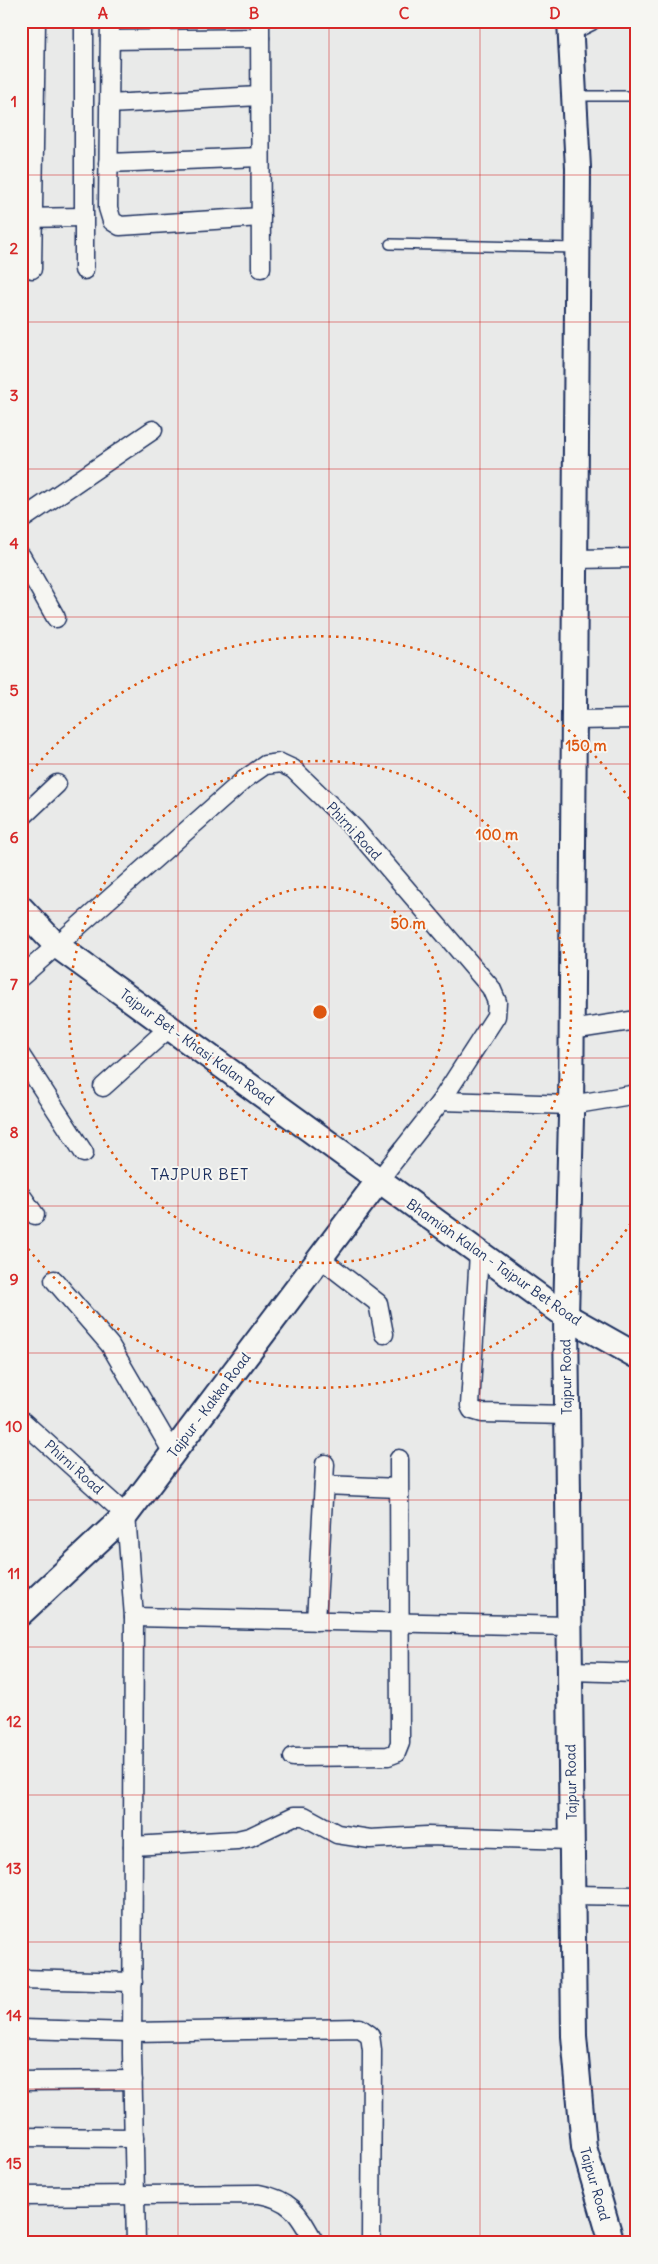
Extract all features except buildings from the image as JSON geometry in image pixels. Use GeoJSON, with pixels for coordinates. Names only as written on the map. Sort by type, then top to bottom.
{"type":"FeatureCollection","features":[{"type":"Feature","properties":{"kind":"main road","name":"Tajpur Road"},"geometry":{"type":"LineString","coordinates":[[577,24],[574,96],[578,168],[574,720],[566,1316],[574,2036],[584,2147],[612,2243]]}},
{"type":"Feature","properties":{"kind":"main road","name":"Tajpur Bet - Khasi Kalan Road"},"geometry":{"type":"LineString","coordinates":[[21,908],[56,945],[379,1180]]}},
{"type":"Feature","properties":{"kind":"main road","name":"Bhamian Kalan - Tajpur Bet Road"},"geometry":{"type":"LineString","coordinates":[[379,1180],[566,1316],[637,1356]]}},
{"type":"Feature","properties":{"kind":"main road","name":"Tajpur - Kakka Road"},"geometry":{"type":"LineString","coordinates":[[21,1613],[126,1515],[379,1180]]}},
{"type":"Feature","properties":{"kind":"street"},"geometry":{"type":"LineString","coordinates":[[32,269],[28,218],[28,73],[36,21]]}},
{"type":"Feature","properties":{"kind":"street"},"geometry":{"type":"LineString","coordinates":[[84,21],[84,270]]}},
{"type":"Feature","properties":{"kind":"street"},"geometry":{"type":"LineString","coordinates":[[110,21],[108,216],[120,226],[261,217]]}},
{"type":"Feature","properties":{"kind":"street"},"geometry":{"type":"LineString","coordinates":[[110,40],[260,30],[261,268]]}},
{"type":"Feature","properties":{"kind":"street"},"geometry":{"type":"LineString","coordinates":[[109,104],[260,96]]}},
{"type":"Feature","properties":{"kind":"street"},"geometry":{"type":"LineString","coordinates":[[108,162],[260,157]]}},
{"type":"Feature","properties":{"kind":"street"},"geometry":{"type":"LineString","coordinates":[[28,218],[84,217]]}},
{"type":"Feature","properties":{"kind":"street"},"geometry":{"type":"LineString","coordinates":[[21,520],[153,430]]}},
{"type":"Feature","properties":{"kind":"street"},"geometry":{"type":"LineString","coordinates":[[21,556],[56,618]]}},
{"type":"Feature","properties":{"kind":"street"},"geometry":{"type":"LineString","coordinates":[[575,559],[637,558]]}},
{"type":"Feature","properties":{"kind":"street"},"geometry":{"type":"LineString","coordinates":[[574,720],[637,719]]}},
{"type":"Feature","properties":{"kind":"street","name":"Phirni Road"},"geometry":{"type":"LineString","coordinates":[[21,977],[245,779],[266,765],[280,763],[293,768],[355,829],[491,988],[498,1002],[496,1016],[441,1101],[379,1180]]}},
{"type":"Feature","properties":{"kind":"street"},"geometry":{"type":"LineString","coordinates":[[21,818],[56,784]]}},
{"type":"Feature","properties":{"kind":"street"},"geometry":{"type":"LineString","coordinates":[[571,1030],[637,1020]]}},
{"type":"Feature","properties":{"kind":"street"},"geometry":{"type":"LineString","coordinates":[[103,1087],[170,1027]]}},
{"type":"Feature","properties":{"kind":"street"},"geometry":{"type":"LineString","coordinates":[[21,1056],[84,1153]]}},
{"type":"Feature","properties":{"kind":"street"},"geometry":{"type":"LineString","coordinates":[[441,1101],[570,1104],[637,1094]]}},
{"type":"Feature","properties":{"kind":"street"},"geometry":{"type":"LineString","coordinates":[[21,1195],[35,1215]]}},
{"type":"Feature","properties":{"kind":"street"},"geometry":{"type":"LineString","coordinates":[[479,1253],[470,1406],[472,1410],[482,1413],[567,1415]]}},
{"type":"Feature","properties":{"kind":"street"},"geometry":{"type":"LineString","coordinates":[[320,1258],[378,1303],[384,1334]]}},
{"type":"Feature","properties":{"kind":"street"},"geometry":{"type":"LineString","coordinates":[[54,1280],[110,1345],[173,1453]]}},
{"type":"Feature","properties":{"kind":"street","name":"Phirni Road"},"geometry":{"type":"LineString","coordinates":[[21,1420],[126,1515]]}},
{"type":"Feature","properties":{"kind":"street"},"geometry":{"type":"LineString","coordinates":[[293,1757],[388,1756],[396,1753],[400,1743],[398,1459]]}},
{"type":"Feature","properties":{"kind":"street"},"geometry":{"type":"LineString","coordinates":[[316,1621],[325,1464]]}},
{"type":"Feature","properties":{"kind":"street"},"geometry":{"type":"LineString","coordinates":[[324,1485],[398,1488]]}},
{"type":"Feature","properties":{"kind":"street"},"geometry":{"type":"LineString","coordinates":[[126,1515],[134,1617],[133,2080],[136,2243]]}},
{"type":"Feature","properties":{"kind":"street"},"geometry":{"type":"LineString","coordinates":[[134,1617],[569,1626]]}},
{"type":"Feature","properties":{"kind":"street"},"geometry":{"type":"LineString","coordinates":[[570,1672],[637,1673]]}},
{"type":"Feature","properties":{"kind":"street"},"geometry":{"type":"LineString","coordinates":[[133,1846],[237,1840],[256,1834],[294,1816],[304,1816],[337,1834],[361,1838],[427,1836],[572,1840]]}},
{"type":"Feature","properties":{"kind":"street"},"geometry":{"type":"LineString","coordinates":[[572,1895],[637,1896]]}},
{"type":"Feature","properties":{"kind":"street"},"geometry":{"type":"LineString","coordinates":[[21,1979],[133,1982]]}},
{"type":"Feature","properties":{"kind":"street"},"geometry":{"type":"LineString","coordinates":[[21,2030],[133,2032],[360,2028],[370,2035],[372,2050],[371,2243]]}},
{"type":"Feature","properties":{"kind":"street"},"geometry":{"type":"LineString","coordinates":[[21,2080],[133,2080]]}},
{"type":"Feature","properties":{"kind":"street"},"geometry":{"type":"LineString","coordinates":[[21,2137],[134,2138]]}},
{"type":"Feature","properties":{"kind":"street"},"geometry":{"type":"LineString","coordinates":[[21,2196],[259,2194],[276,2197],[288,2203],[299,2215],[315,2243]]}},
{"type":"Feature","properties":{"kind":"lane"},"geometry":{"type":"LineString","coordinates":[[574,96],[637,96]]}},
{"type":"Feature","properties":{"kind":"lane"},"geometry":{"type":"LineString","coordinates":[[390,244],[577,248]]}},
{"type":"Feature","properties":{"kind":"district","name":"TAJPUR BET"},"geometry":{"type":"Point","coordinates":[200,1174]}}]}
